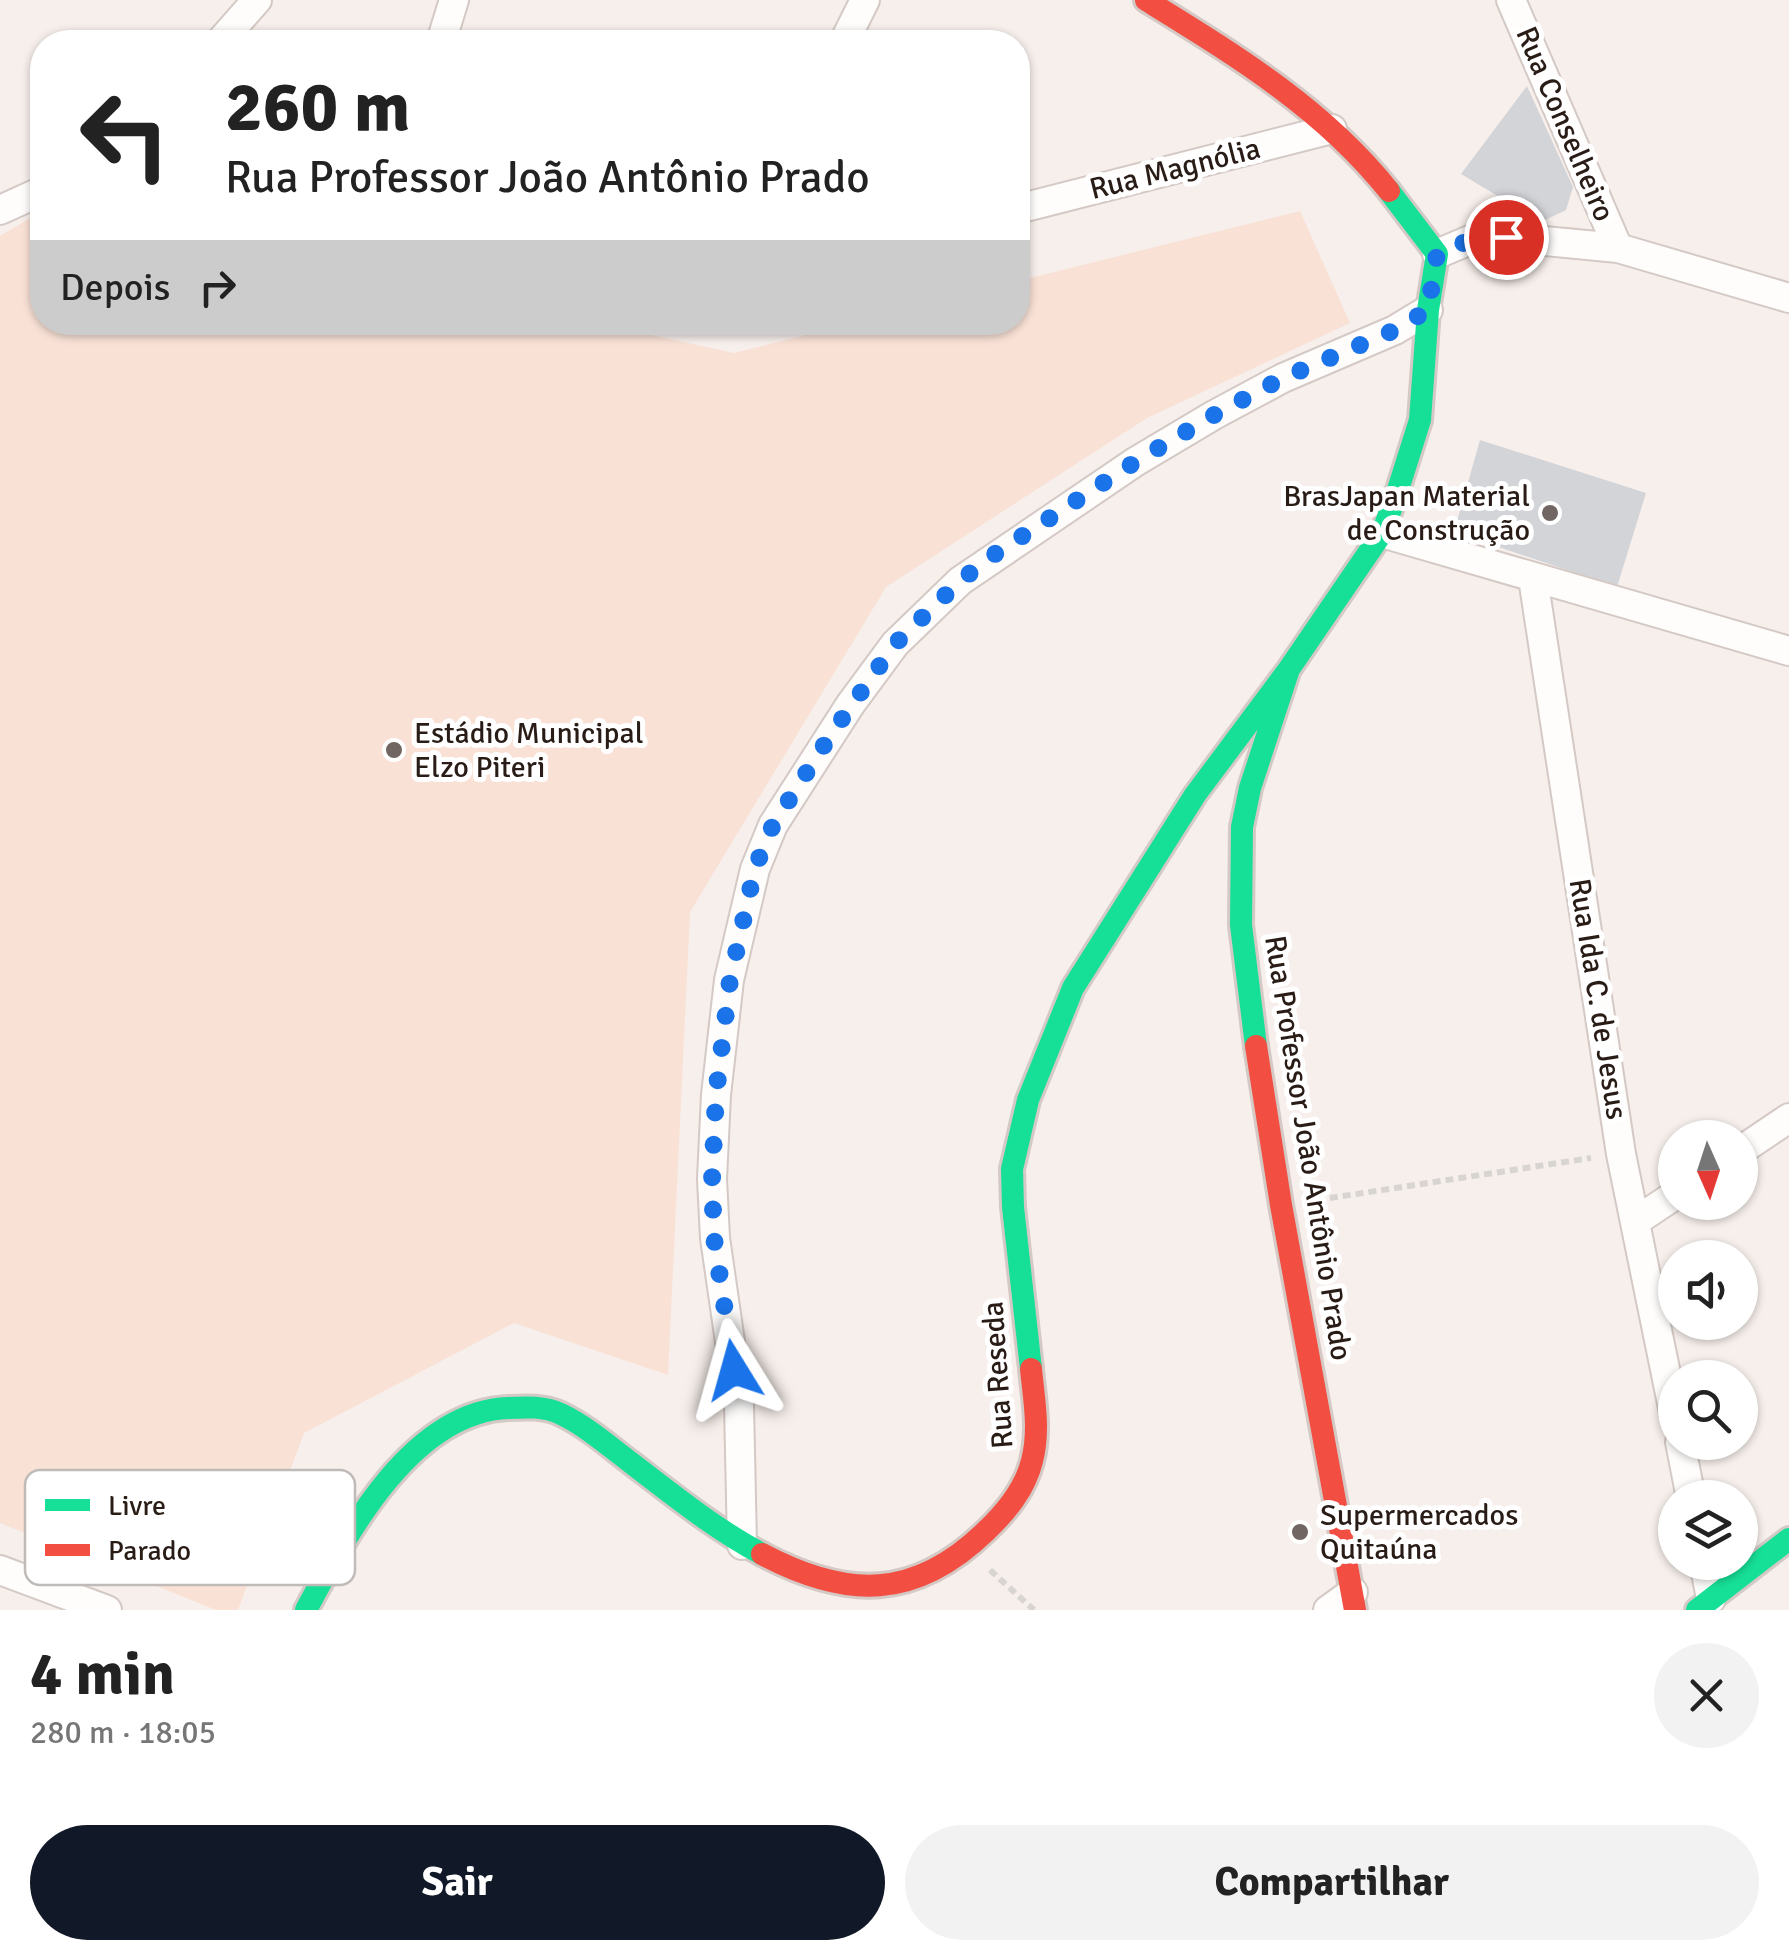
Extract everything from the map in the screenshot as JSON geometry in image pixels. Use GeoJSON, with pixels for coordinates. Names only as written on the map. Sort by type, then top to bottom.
{"type":"FeatureCollection","features":[{"type":"Feature","properties":{"kind":"street"},"geometry":{"type":"LineString","coordinates":[[231,30],[258,0]]}},
{"type":"Feature","properties":{"kind":"street"},"geometry":{"type":"LineString","coordinates":[[445,30],[454,0]]}},
{"type":"Feature","properties":{"kind":"street"},"geometry":{"type":"LineString","coordinates":[[850,30],[865,0]]}},
{"type":"Feature","properties":{"kind":"street"},"geometry":{"type":"LineString","coordinates":[[1146,0],[1248,62],[1332,129],[1390,191],[1437,254],[1482,235],[1618,248],[1789,298]]}},
{"type":"Feature","properties":{"kind":"street","name":"Rua Conselheiro"},"geometry":{"type":"LineString","coordinates":[[1511,0],[1618,248]]}},
{"type":"Feature","properties":{"kind":"street","name":"Rua Magnólia"},"geometry":{"type":"LineString","coordinates":[[1030,207],[1332,129]]}},
{"type":"Feature","properties":{"kind":"street"},"geometry":{"type":"LineString","coordinates":[[0,210],[30,196]]}},
{"type":"Feature","properties":{"kind":"street","name":"Rua Professor João Antônio Prado"},"geometry":{"type":"LineString","coordinates":[[1354,1601],[1281,1205],[1252,1020],[1240,881],[1242,826],[1250,788],[1289,669],[1382,532],[1420,420],[1428,310],[1437,254]]}},
{"type":"Feature","properties":{"kind":"street"},"geometry":{"type":"LineString","coordinates":[[742,1545],[739,1404],[714,1238],[712,1180],[716,1094],[730,980],[755,868],[773,825],[850,705],[895,644],[960,581],[1198,424],[1283,378],[1395,330],[1428,310]]}},
{"type":"Feature","properties":{"kind":"street"},"geometry":{"type":"LineString","coordinates":[[1382,532],[1789,651]]}},
{"type":"Feature","properties":{"kind":"street","name":"Rua Ida C. de Jesus"},"geometry":{"type":"LineString","coordinates":[[1533,578],[1622,1154],[1664,1360]]}},
{"type":"Feature","properties":{"kind":"street","name":"Rua Reseda"},"geometry":{"type":"LineString","coordinates":[[355,1531],[379,1492],[413,1452],[443,1428],[479,1411],[515,1406],[559,1412],[742,1545],[816,1580],[857,1589],[900,1585],[940,1570],[967,1549],[1028,1482],[1035,1457],[1037,1425],[1012,1169],[1028,1100],[1073,988],[1195,795],[1289,669]]}},
{"type":"Feature","properties":{"kind":"street"},"geometry":{"type":"LineString","coordinates":[[1758,1139],[1789,1118]]}},
{"type":"Feature","properties":{"kind":"street"},"geometry":{"type":"LineString","coordinates":[[1636,1221],[1658,1206]]}},
{"type":"Feature","properties":{"kind":"street"},"geometry":{"type":"LineString","coordinates":[[1704,1604],[1789,1539]]}},
{"type":"Feature","properties":{"kind":"street"},"geometry":{"type":"LineString","coordinates":[[0,1570],[25,1579]]}},
{"type":"Feature","properties":{"kind":"street"},"geometry":{"type":"LineString","coordinates":[[40,1585],[107,1610]]}},
{"type":"Feature","properties":{"kind":"street","name":"Rua Reseda"},"geometry":{"type":"LineString","coordinates":[[306,1610],[321,1585]]}},
{"type":"Feature","properties":{"kind":"street"},"geometry":{"type":"LineString","coordinates":[[1328,1610],[1354,1601]]}},
{"type":"Feature","properties":{"kind":"path"},"geometry":{"type":"LineString","coordinates":[[1281,1205],[1622,1154]]}},
{"type":"Feature","properties":{"kind":"path"},"geometry":{"type":"LineString","coordinates":[[967,1549],[1034,1610]]}},
{"type":"Feature","properties":{"kind":"shaded area","name":"Estádio Municipal Elzo Piteri"},"geometry":{"type":"Polygon","coordinates":[[[1300,211],[1350,323],[1147,418],[886,587],[690,912],[668,1375],[514,1323],[304,1433],[290,1470],[25,1470],[25,1533],[0,1523],[0,236],[30,218],[30,335],[652,335],[734,353],[806,335],[1030,335],[1030,278],[1300,211]]]}},
{"type":"Feature","properties":{"kind":"shaded area","name":"Estádio Municipal Elzo Piteri"},"geometry":{"type":"Polygon","coordinates":[[[154,1585],[247,1585],[238,1610],[216,1610],[154,1585]]]}},
{"type":"Feature","properties":{"kind":"building"},"geometry":{"type":"Polygon","coordinates":[[[1527,86],[1573,187],[1566,210],[1541,222],[1461,174],[1527,86]]]}},
{"type":"Feature","properties":{"kind":"building","name":"BrasJapan Material de Construção"},"geometry":{"type":"Polygon","coordinates":[[[1480,440],[1646,493],[1617,587],[1454,532],[1480,440]]]}},
{"type":"Feature","properties":{"kind":"traffic: fast"},"geometry":{"type":"LineString","coordinates":[[1256,1046],[1241,925],[1242,827],[1250,788],[1289,669],[1382,533],[1420,420],[1428,310],[1437,254],[1389,191]]}},
{"type":"Feature","properties":{"kind":"traffic: fast"},"geometry":{"type":"LineString","coordinates":[[1031,1369],[1012,1169],[1028,1100],[1073,988],[1195,795],[1289,669]]}},
{"type":"Feature","properties":{"kind":"traffic: fast"},"geometry":{"type":"LineString","coordinates":[[355,1525],[386,1482],[441,1431],[473,1415],[528,1407],[555,1411],[570,1419],[711,1523],[762,1554]]}},
{"type":"Feature","properties":{"kind":"traffic: fast"},"geometry":{"type":"LineString","coordinates":[[1697,1610],[1789,1539]]}},
{"type":"Feature","properties":{"kind":"traffic: fast"},"geometry":{"type":"LineString","coordinates":[[306,1610],[320,1585]]}},
{"type":"Feature","properties":{"kind":"traffic: jam"},"geometry":{"type":"LineString","coordinates":[[1146,0],[1245,63],[1307,109],[1389,191]]}},
{"type":"Feature","properties":{"kind":"traffic: jam"},"geometry":{"type":"LineString","coordinates":[[1256,1046],[1355,1610]]}},
{"type":"Feature","properties":{"kind":"traffic: jam"},"geometry":{"type":"LineString","coordinates":[[762,1554],[793,1569],[852,1585],[906,1580],[959,1554],[1008,1507],[1029,1471],[1036,1426],[1031,1369]]}},
{"type":"Feature","properties":{"kind":"place","name":"BrasJapan Material de Construção"},"geometry":{"type":"Point","coordinates":[1550,513]}},
{"type":"Feature","properties":{"kind":"place","name":"Estádio Municipal Elzo Piteri"},"geometry":{"type":"Point","coordinates":[394,750]}},
{"type":"Feature","properties":{"kind":"place","name":"Supermercados Quitaúna"},"geometry":{"type":"Point","coordinates":[1300,1532]}},
{"type":"Feature","properties":{"kind":"route"},"geometry":{"type":"LineString","coordinates":[[734,1370],[714,1238],[712,1180],[716,1094],[730,980],[755,868],[773,825],[850,705],[895,644],[992,556],[1214,415],[1283,378],[1395,330],[1428,310],[1437,254],[1482,235],[1506,237]]}}]}
